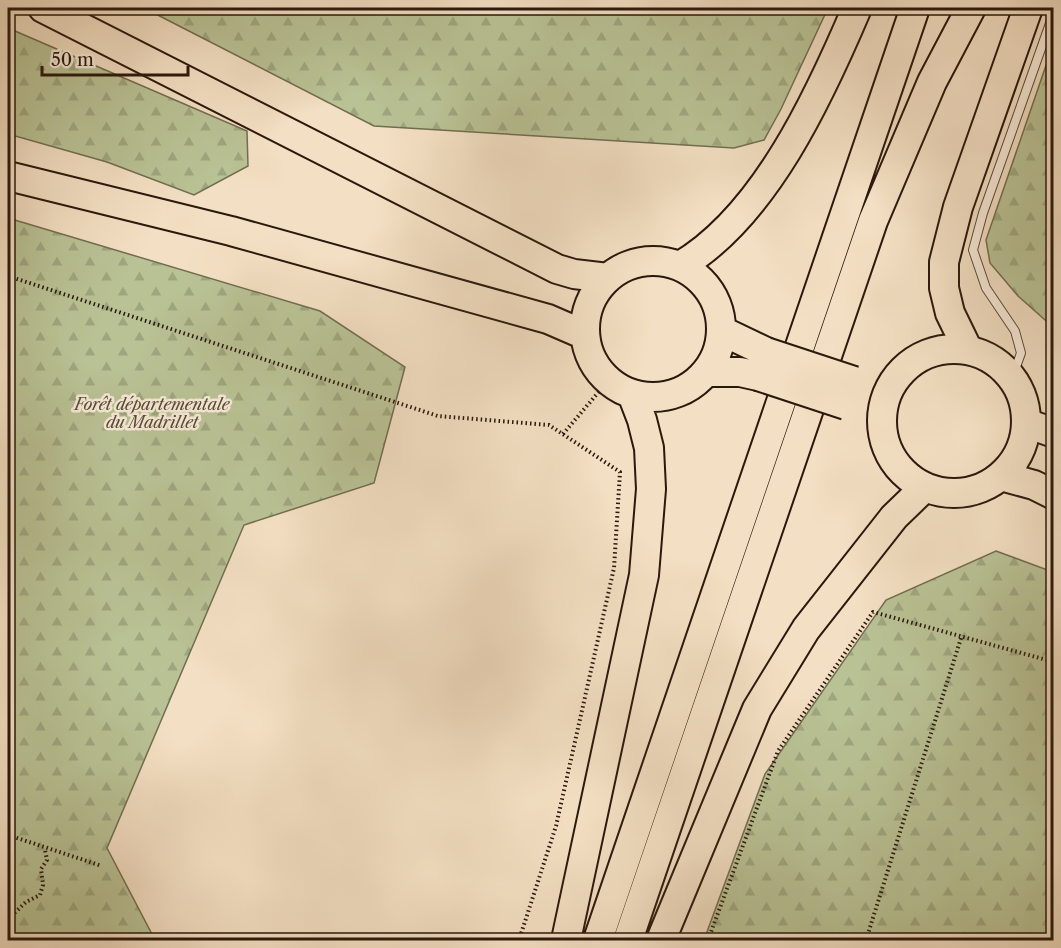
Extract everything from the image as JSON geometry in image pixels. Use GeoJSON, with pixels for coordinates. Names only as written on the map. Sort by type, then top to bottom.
{"type":"FeatureCollection","features":[{"type":"Feature","properties":{"kind":"highway"},"geometry":{"type":"LineString","coordinates":[[43,8],[557,269],[574,274],[608,278]]}},
{"type":"Feature","properties":{"kind":"highway"},"geometry":{"type":"LineString","coordinates":[[680,266],[720,237],[766,180],[813,108],[857,8]]}},
{"type":"Feature","properties":{"kind":"highway"},"geometry":{"type":"LineString","coordinates":[[598,940],[915,8]]}},
{"type":"Feature","properties":{"kind":"highway"},"geometry":{"type":"LineString","coordinates":[[628,940],[873,221],[932,82],[971,8]]}},
{"type":"Feature","properties":{"kind":"highway"},"geometry":{"type":"LineString","coordinates":[[968,351],[950,313],[944,288],[944,262],[958,207],[1028,8]]}},
{"type":"Feature","properties":{"kind":"highway"},"geometry":{"type":"LineString","coordinates":[[8,176],[231,231],[548,319],[585,335]]}},
{"type":"Feature","properties":{"kind":"highway"},"geometry":{"type":"LineString","coordinates":[[567,940],[644,576],[651,489],[649,448],[620,388],[593,360],[585,335],[586,314],[594,294],[608,278],[624,267],[642,261],[661,261],[680,266],[697,276],[711,292],[720,310],[722,331],[718,352],[707,372],[688,388],[665,397],[620,388]]}},
{"type":"Feature","properties":{"kind":"highway"},"geometry":{"type":"LineString","coordinates":[[722,331],[762,364],[850,393],[882,417]]}},
{"type":"Feature","properties":{"kind":"highway"},"geometry":{"type":"LineString","coordinates":[[945,350],[968,351],[985,356],[1012,378],[1022,400],[1026,423],[1018,452],[1001,476],[984,487],[965,493],[945,493],[925,487],[906,476],[892,459],[884,438],[882,417],[891,386],[905,368],[924,356],[945,350]]}},
{"type":"Feature","properties":{"kind":"highway"},"geometry":{"type":"LineString","coordinates":[[707,372],[740,372],[762,364]]}},
{"type":"Feature","properties":{"kind":"highway"},"geometry":{"type":"LineString","coordinates":[[850,393],[891,386]]}},
{"type":"Feature","properties":{"kind":"highway"},"geometry":{"type":"LineString","coordinates":[[1026,423],[1053,433]]}},
{"type":"Feature","properties":{"kind":"highway"},"geometry":{"type":"LineString","coordinates":[[1001,476],[1034,485],[1053,495]]}},
{"type":"Feature","properties":{"kind":"highway"},"geometry":{"type":"LineString","coordinates":[[661,940],[758,709],[806,629],[894,517],[925,487]]}},
{"type":"Feature","properties":{"kind":"lane"},"geometry":{"type":"LineString","coordinates":[[1012,378],[1021,353],[1015,331],[986,288],[973,250],[983,213],[1053,12]]}},
{"type":"Feature","properties":{"kind":"path"},"geometry":{"type":"LineString","coordinates":[[8,276],[438,416],[549,425],[620,472],[614,568],[556,826],[519,940]]}},
{"type":"Feature","properties":{"kind":"path"},"geometry":{"type":"LineString","coordinates":[[563,434],[620,388]]}},
{"type":"Feature","properties":{"kind":"path"},"geometry":{"type":"LineString","coordinates":[[708,940],[778,751],[873,612],[1053,662]]}},
{"type":"Feature","properties":{"kind":"path"},"geometry":{"type":"LineString","coordinates":[[866,940],[962,635]]}},
{"type":"Feature","properties":{"kind":"path"},"geometry":{"type":"LineString","coordinates":[[8,835],[102,866]]}},
{"type":"Feature","properties":{"kind":"path"},"geometry":{"type":"LineString","coordinates":[[8,919],[26,903],[40,895],[43,885],[41,869],[48,854],[45,849]]}},
{"type":"Feature","properties":{"kind":"green space"},"geometry":{"type":"Polygon","coordinates":[[[144,8],[828,8],[764,140],[734,148],[374,126],[144,8]]]}},
{"type":"Feature","properties":{"kind":"green space"},"geometry":{"type":"Polygon","coordinates":[[[8,28],[247,131],[248,166],[194,195],[107,162],[8,134],[8,28]]]}},
{"type":"Feature","properties":{"kind":"green space"},"geometry":{"type":"Polygon","coordinates":[[[1053,45],[1054,327],[1018,296],[990,263],[986,240],[1053,45]]]}},
{"type":"Feature","properties":{"kind":"green space","name":"Forêt départementale du Madrillet"},"geometry":{"type":"Polygon","coordinates":[[[8,218],[320,311],[405,367],[374,483],[244,525],[107,848],[155,940],[8,940],[8,218]]]}},
{"type":"Feature","properties":{"kind":"green space"},"geometry":{"type":"Polygon","coordinates":[[[996,551],[1053,572],[1053,940],[704,940],[765,774],[886,600],[996,551]]]}}]}
